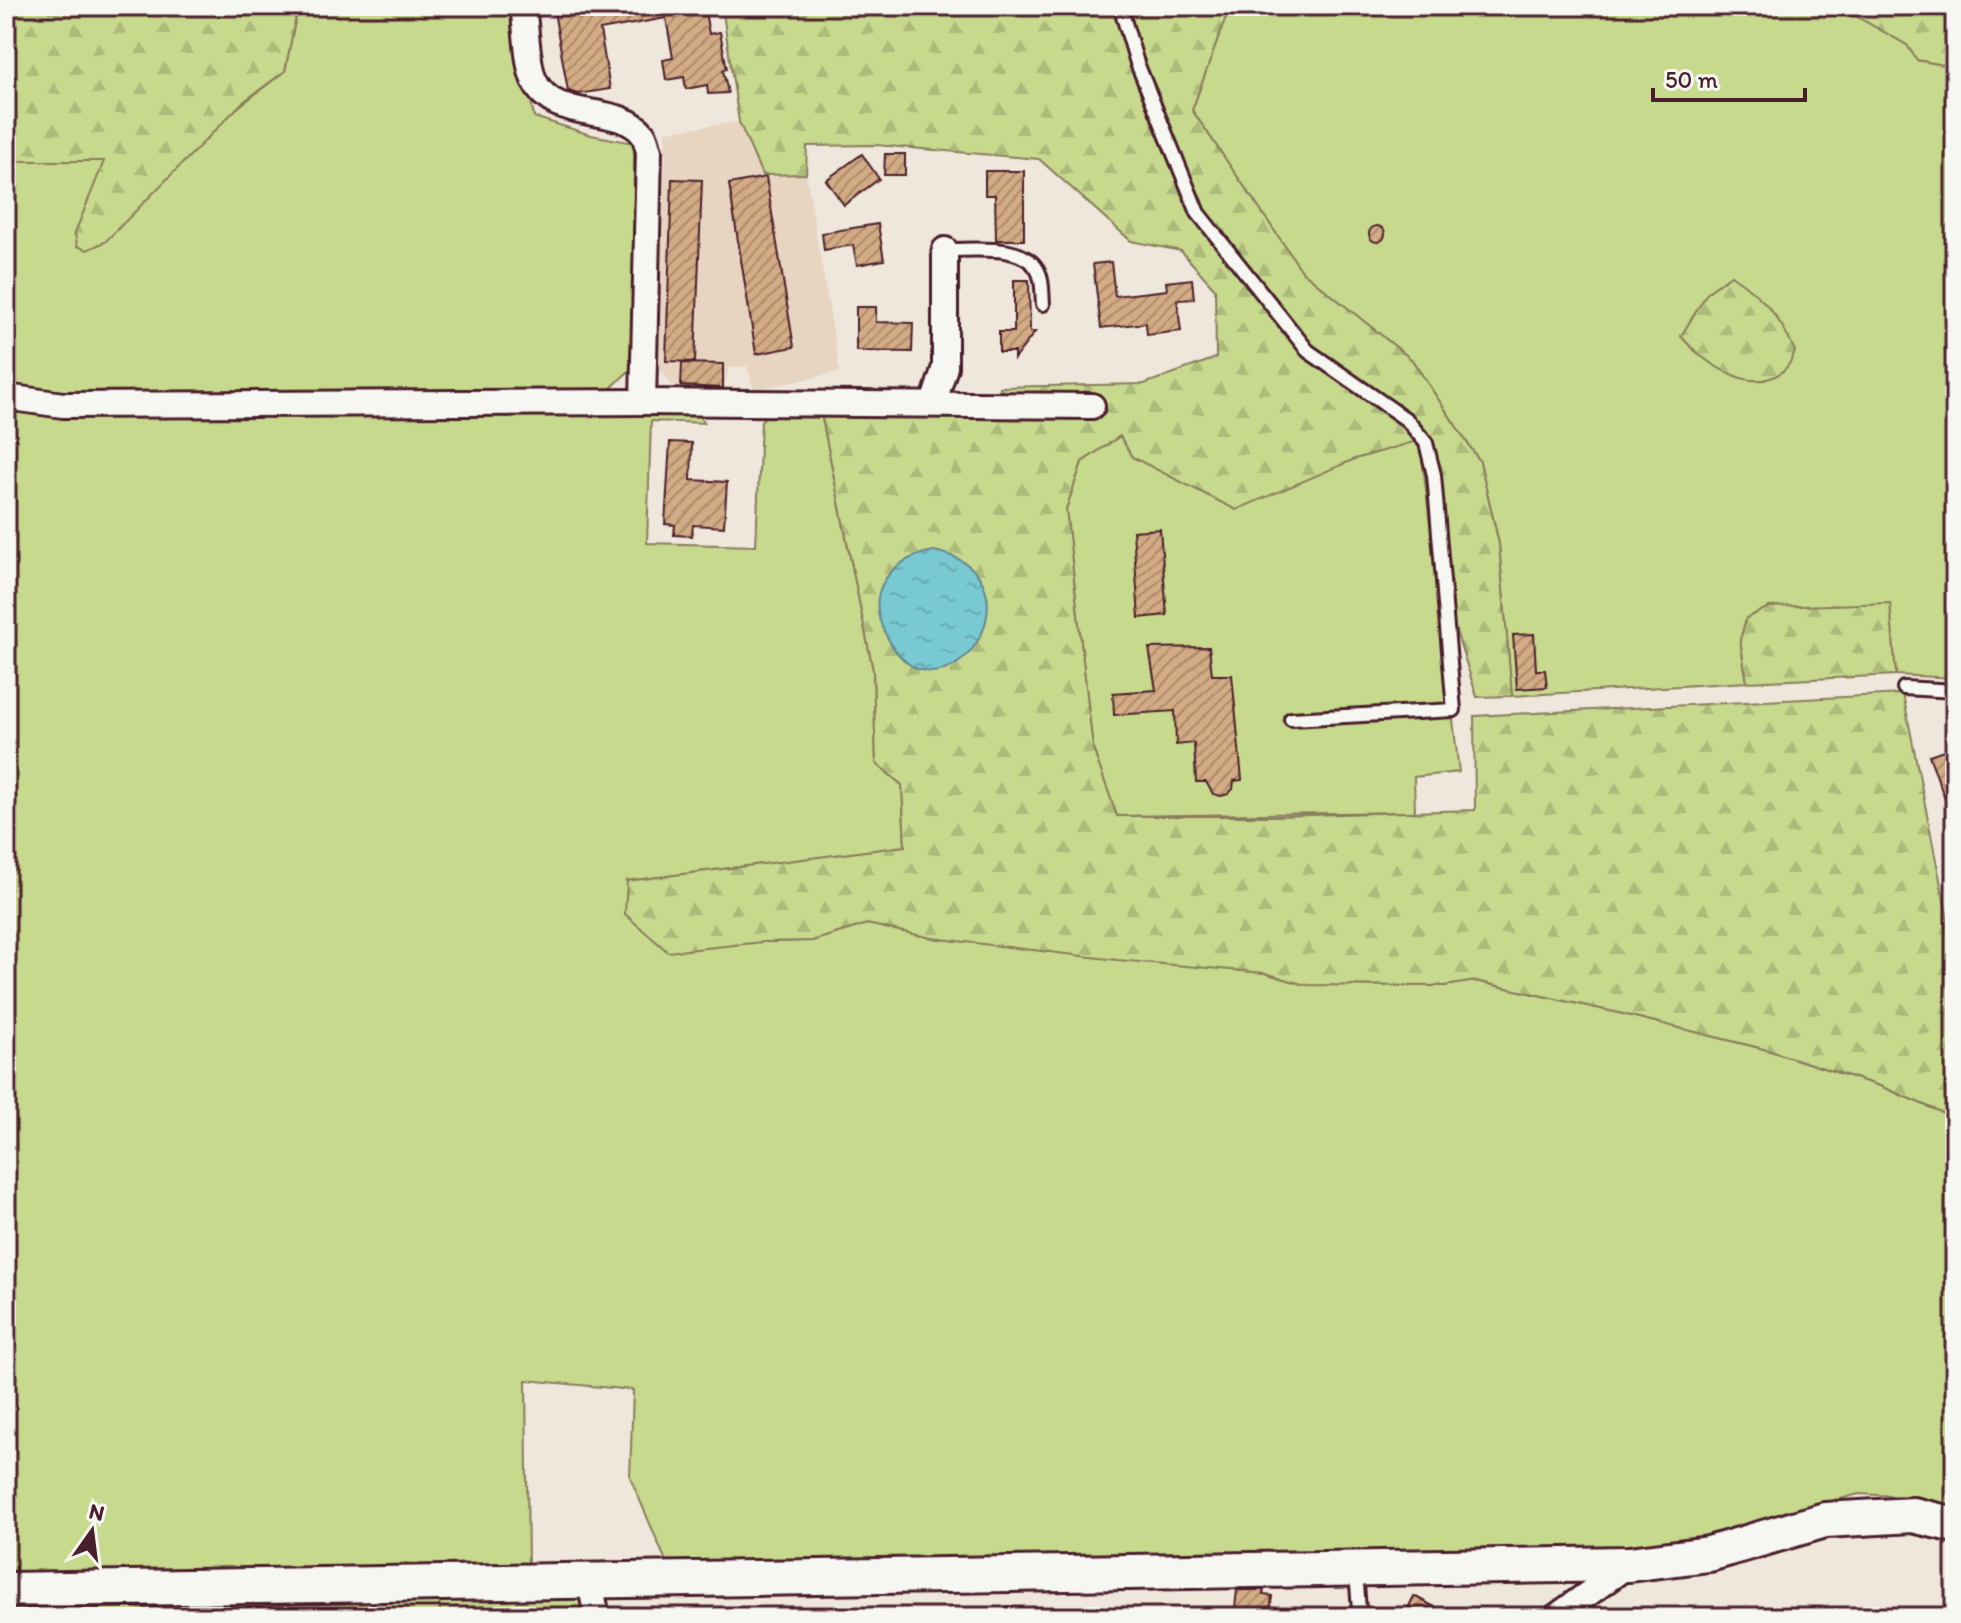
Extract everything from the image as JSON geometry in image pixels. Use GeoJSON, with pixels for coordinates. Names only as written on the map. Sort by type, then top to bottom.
{"type":"FeatureCollection","features":[{"type":"Feature","properties":{"kind":"main road"},"geometry":{"type":"LineString","coordinates":[[6,1590],[1629,1564],[1709,1554],[1825,1520],[1913,1515],[1955,1525]]}},
{"type":"Feature","properties":{"kind":"street"},"geometry":{"type":"LineString","coordinates":[[523,6],[533,80],[547,99],[630,123],[644,135],[649,151],[643,402]]}},
{"type":"Feature","properties":{"kind":"street"},"geometry":{"type":"LineString","coordinates":[[933,404],[945,367],[945,250]]}},
{"type":"Feature","properties":{"kind":"street"},"geometry":{"type":"LineString","coordinates":[[6,397],[63,405],[643,402],[1092,406]]}},
{"type":"Feature","properties":{"kind":"street"},"geometry":{"type":"LineString","coordinates":[[1556,1617],[1629,1564]]}},
{"type":"Feature","properties":{"kind":"street"},"geometry":{"type":"LineString","coordinates":[[590,1582],[597,1617]]}},
{"type":"Feature","properties":{"kind":"lane"},"geometry":{"type":"LineString","coordinates":[[1120,6],[1137,63],[1198,213],[1308,351],[1407,420],[1426,443],[1434,475],[1454,710],[1291,719]]}},
{"type":"Feature","properties":{"kind":"lane"},"geometry":{"type":"LineString","coordinates":[[945,250],[1004,251],[1024,257],[1035,264],[1041,277],[1043,304]]}},
{"type":"Feature","properties":{"kind":"lane"},"geometry":{"type":"LineString","coordinates":[[1904,688],[1955,691]]}},
{"type":"Feature","properties":{"kind":"lane"},"geometry":{"type":"LineString","coordinates":[[1355,1569],[1357,1617]]}},
{"type":"Feature","properties":{"kind":"shaded area"},"geometry":{"type":"Polygon","coordinates":[[[739,122],[762,175],[806,174],[840,372],[754,390],[747,366],[728,368],[725,388],[712,397],[680,395],[657,366],[666,131],[739,122]]]}},
{"type":"Feature","properties":{"kind":"green space"},"geometry":{"type":"Polygon","coordinates":[[[6,6],[298,6],[285,71],[242,103],[105,242],[87,250],[77,246],[75,233],[104,161],[6,161],[6,6]]]}},
{"type":"Feature","properties":{"kind":"green space"},"geometry":{"type":"Polygon","coordinates":[[[298,6],[514,6],[534,117],[591,135],[634,143],[633,367],[608,391],[62,396],[6,388],[6,161],[105,161],[75,233],[285,71],[298,6]]]}},
{"type":"Feature","properties":{"kind":"green space"},"geometry":{"type":"Polygon","coordinates":[[[722,6],[1230,6],[1192,110],[1302,271],[1412,360],[1480,462],[1499,544],[1512,696],[1477,697],[1435,565],[1420,440],[1355,459],[1236,510],[1132,457],[1120,436],[1082,462],[1066,509],[1093,749],[1117,816],[1275,816],[1475,810],[1474,716],[1903,694],[1948,920],[1955,922],[1955,1118],[1880,1086],[1764,1049],[1476,981],[1444,986],[1305,985],[1265,973],[1117,960],[932,938],[867,924],[812,941],[763,942],[668,952],[625,914],[627,881],[905,846],[902,785],[876,763],[873,670],[821,413],[999,415],[1000,387],[1144,384],[1216,358],[1215,289],[1181,251],[1131,241],[1039,159],[876,145],[807,146],[806,174],[762,175],[739,122],[722,6]]]}},
{"type":"Feature","properties":{"kind":"green space"},"geometry":{"type":"Polygon","coordinates":[[[1230,6],[1838,6],[1907,45],[1917,60],[1955,67],[1955,678],[1896,675],[1890,603],[1740,640],[1747,682],[1512,696],[1499,544],[1480,462],[1412,360],[1302,272],[1192,110],[1230,6]]]}},
{"type":"Feature","properties":{"kind":"green space"},"geometry":{"type":"Polygon","coordinates":[[[1838,6],[1955,6],[1955,67],[1917,60],[1907,45],[1838,6]]]}},
{"type":"Feature","properties":{"kind":"green space"},"geometry":{"type":"Polygon","coordinates":[[[1731,275],[1769,308],[1795,351],[1787,366],[1773,377],[1759,380],[1730,374],[1702,356],[1681,336],[1708,292],[1731,275]]]}},
{"type":"Feature","properties":{"kind":"green space"},"geometry":{"type":"Polygon","coordinates":[[[6,405],[695,412],[705,423],[651,421],[647,543],[756,546],[761,421],[771,410],[821,413],[873,670],[876,763],[902,785],[905,847],[627,881],[763,942],[812,941],[867,924],[932,938],[1265,973],[1305,985],[1444,986],[1475,981],[1764,1049],[1880,1086],[1955,1118],[1955,1507],[1914,1497],[1859,1494],[1817,1505],[1723,1540],[1651,1550],[1535,1548],[668,1566],[630,1477],[633,1390],[526,1380],[528,1567],[6,1575],[6,405]]]}},
{"type":"Feature","properties":{"kind":"green space"},"geometry":{"type":"Polygon","coordinates":[[[1120,436],[1355,459],[1421,439],[1459,772],[1414,777],[1415,812],[1117,816],[1093,749],[1066,509],[1082,462],[1120,436]]]}},
{"type":"Feature","properties":{"kind":"green space"},"geometry":{"type":"Polygon","coordinates":[[[1890,603],[1896,675],[1747,682],[1740,640],[1746,618],[1769,607],[1890,603]]]}},
{"type":"Feature","properties":{"kind":"green space"},"geometry":{"type":"Polygon","coordinates":[[[6,1575],[439,1596],[440,1617],[6,1617],[6,1575]]]}},
{"type":"Feature","properties":{"kind":"green space"},"geometry":{"type":"Polygon","coordinates":[[[439,1596],[584,1596],[588,1617],[440,1617],[439,1596]]]}},
{"type":"Feature","properties":{"kind":"water"},"geometry":{"type":"Polygon","coordinates":[[[934,551],[969,566],[985,590],[987,617],[976,643],[958,663],[934,672],[909,664],[886,635],[878,605],[879,592],[893,570],[905,561],[934,551]]]}},
{"type":"Feature","properties":{"kind":"building"},"geometry":{"type":"Polygon","coordinates":[[[553,6],[704,6],[709,34],[720,32],[728,93],[708,94],[707,85],[686,89],[684,77],[666,80],[663,60],[673,58],[666,18],[600,30],[610,89],[578,94],[568,91],[553,6]]]}},
{"type":"Feature","properties":{"kind":"building"},"geometry":{"type":"Polygon","coordinates":[[[862,154],[879,179],[844,205],[826,180],[862,154]]]}},
{"type":"Feature","properties":{"kind":"building"},"geometry":{"type":"Polygon","coordinates":[[[885,154],[905,154],[905,175],[884,175],[885,154]]]}},
{"type":"Feature","properties":{"kind":"building"},"geometry":{"type":"Polygon","coordinates":[[[985,171],[1024,171],[1024,240],[996,240],[995,195],[985,195],[985,171]]]}},
{"type":"Feature","properties":{"kind":"building"},"geometry":{"type":"Polygon","coordinates":[[[766,177],[794,347],[756,354],[729,184],[766,177]]]}},
{"type":"Feature","properties":{"kind":"building"},"geometry":{"type":"Polygon","coordinates":[[[672,179],[702,180],[695,362],[666,361],[672,179]]]}},
{"type":"Feature","properties":{"kind":"building"},"geometry":{"type":"Polygon","coordinates":[[[878,224],[884,260],[857,265],[853,245],[824,250],[822,233],[878,224]]]}},
{"type":"Feature","properties":{"kind":"building"},"geometry":{"type":"Polygon","coordinates":[[[1374,226],[1380,226],[1385,234],[1383,240],[1374,242],[1369,237],[1369,231],[1374,226]]]}},
{"type":"Feature","properties":{"kind":"building"},"geometry":{"type":"Polygon","coordinates":[[[1111,262],[1115,296],[1167,290],[1166,282],[1192,279],[1194,299],[1177,300],[1181,331],[1147,335],[1146,323],[1101,328],[1093,264],[1111,262]]]}},
{"type":"Feature","properties":{"kind":"building"},"geometry":{"type":"Polygon","coordinates":[[[1014,280],[1029,280],[1030,332],[1035,332],[1014,359],[1014,352],[999,352],[999,332],[1014,332],[1014,280]]]}},
{"type":"Feature","properties":{"kind":"building"},"geometry":{"type":"Polygon","coordinates":[[[856,307],[876,307],[876,322],[913,323],[912,352],[856,351],[856,307]]]}},
{"type":"Feature","properties":{"kind":"building"},"geometry":{"type":"Polygon","coordinates":[[[682,363],[723,364],[723,388],[681,386],[682,363]]]}},
{"type":"Feature","properties":{"kind":"building"},"geometry":{"type":"Polygon","coordinates":[[[670,442],[692,443],[691,480],[727,482],[724,527],[693,525],[692,536],[674,535],[675,525],[665,524],[670,442]]]}},
{"type":"Feature","properties":{"kind":"building"},"geometry":{"type":"Polygon","coordinates":[[[1160,529],[1167,615],[1139,618],[1133,531],[1160,529]]]}},
{"type":"Feature","properties":{"kind":"building"},"geometry":{"type":"Polygon","coordinates":[[[1534,634],[1536,670],[1545,670],[1547,687],[1517,689],[1513,635],[1534,634]]]}},
{"type":"Feature","properties":{"kind":"building"},"geometry":{"type":"Polygon","coordinates":[[[1209,647],[1212,675],[1232,675],[1242,780],[1234,781],[1233,789],[1221,796],[1213,794],[1206,782],[1196,782],[1194,743],[1176,745],[1175,711],[1114,715],[1113,693],[1156,690],[1149,648],[1209,647]]]}},
{"type":"Feature","properties":{"kind":"building"},"geometry":{"type":"Polygon","coordinates":[[[1955,746],[1955,821],[1953,821],[1929,755],[1955,746]]]}},
{"type":"Feature","properties":{"kind":"building"},"geometry":{"type":"Polygon","coordinates":[[[1237,1590],[1264,1590],[1263,1595],[1272,1596],[1270,1613],[1267,1612],[1266,1617],[1234,1617],[1237,1590]]]}},
{"type":"Feature","properties":{"kind":"building"},"geometry":{"type":"Polygon","coordinates":[[[1414,1596],[1453,1617],[1404,1617],[1414,1596]]]}}]}
